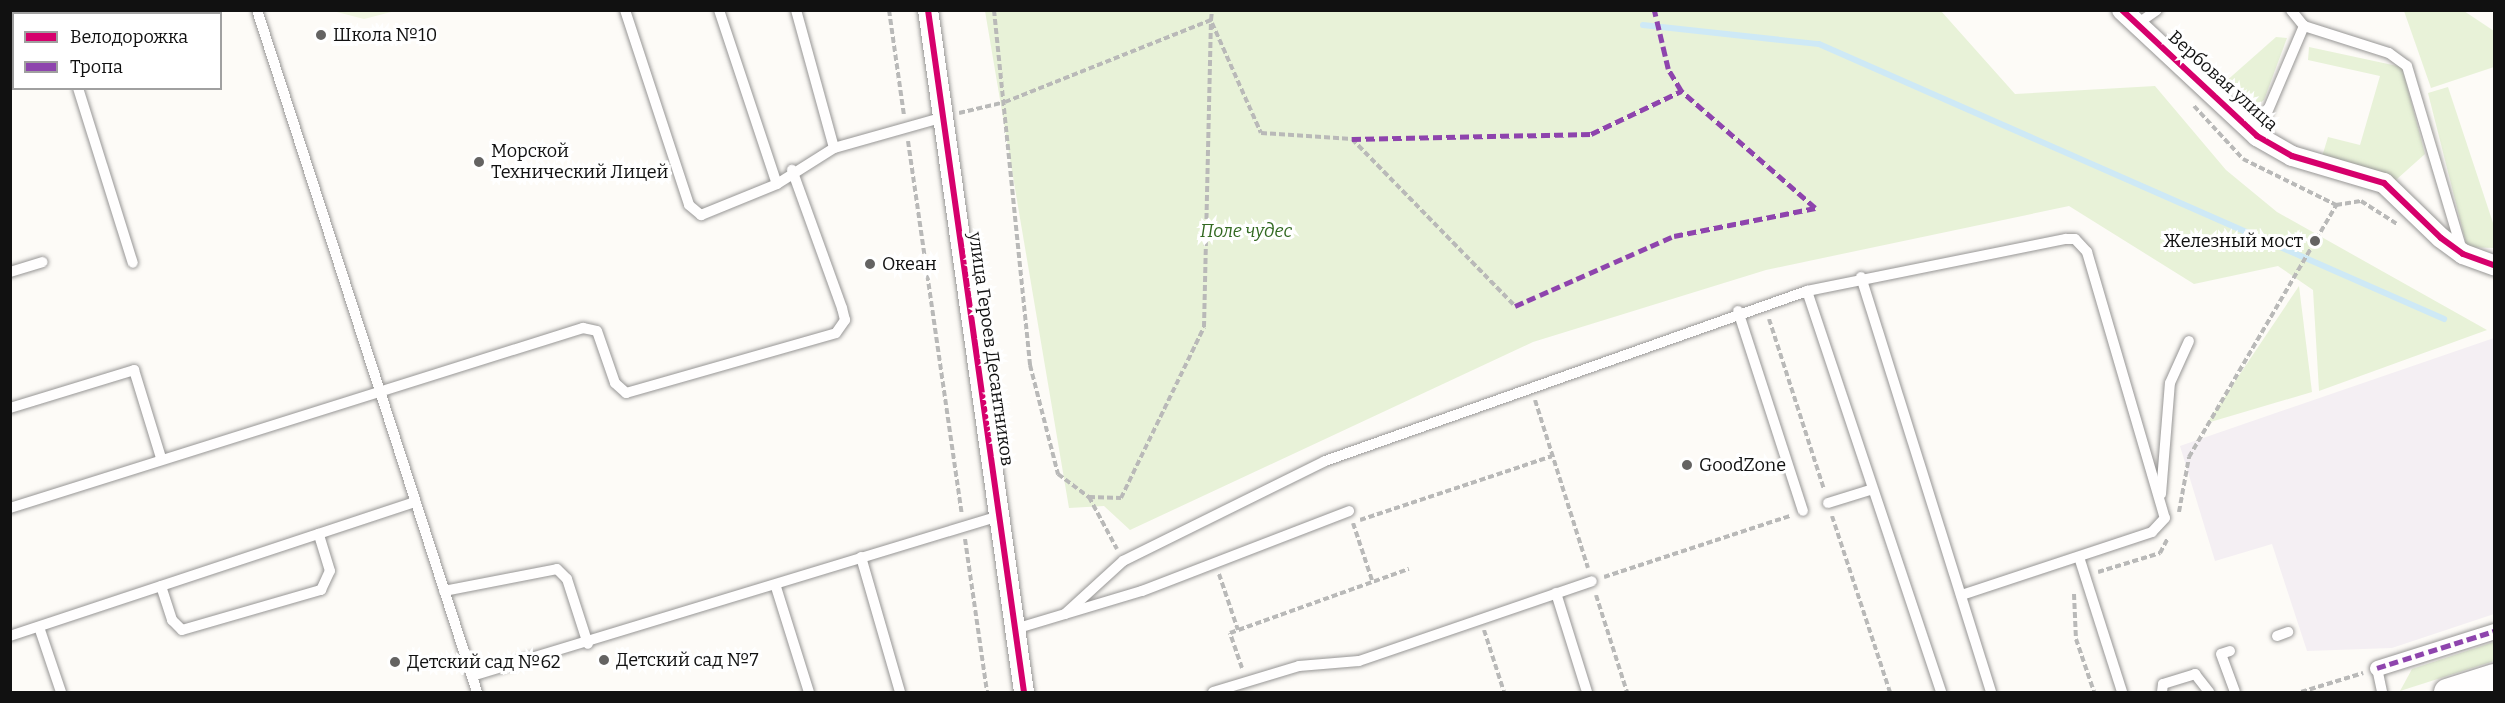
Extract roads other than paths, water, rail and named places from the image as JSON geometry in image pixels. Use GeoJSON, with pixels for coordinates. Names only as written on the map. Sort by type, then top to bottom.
{"type":"FeatureCollection","features":[{"type":"Feature","properties":{"kind":"street","name":"улица Героев Десантников"},"geometry":{"type":"LineString","coordinates":[[928,10],[1024,693]]}},
{"type":"Feature","properties":{"kind":"street","name":"Вербовая улица"},"geometry":{"type":"LineString","coordinates":[[2122,10],[2257,136],[2292,156],[2384,183],[2463,254],[2494,265]]}},
{"type":"Feature","properties":{"kind":"street"},"geometry":{"type":"LineString","coordinates":[[2378,668],[2494,630]]}},
{"type":"Feature","properties":{"kind":"street"},"geometry":{"type":"LineString","coordinates":[[2447,693],[2494,677]]}},
{"type":"Feature","properties":{"kind":"lane"},"geometry":{"type":"LineString","coordinates":[[257,10],[477,693]]}},
{"type":"Feature","properties":{"kind":"lane"},"geometry":{"type":"LineString","coordinates":[[625,10],[694,212],[709,214],[777,184],[792,170],[834,148],[905,125],[944,117]]}},
{"type":"Feature","properties":{"kind":"lane"},"geometry":{"type":"LineString","coordinates":[[719,10],[777,184]]}},
{"type":"Feature","properties":{"kind":"lane"},"geometry":{"type":"LineString","coordinates":[[796,10],[834,148]]}},
{"type":"Feature","properties":{"kind":"lane"},"geometry":{"type":"LineString","coordinates":[[2137,24],[2157,10]]}},
{"type":"Feature","properties":{"kind":"lane"},"geometry":{"type":"LineString","coordinates":[[2290,10],[2304,26],[2389,53],[2407,66],[2463,254]]}},
{"type":"Feature","properties":{"kind":"lane"},"geometry":{"type":"LineString","coordinates":[[2257,136],[2304,26]]}},
{"type":"Feature","properties":{"kind":"lane"},"geometry":{"type":"LineString","coordinates":[[79,90],[133,263]]}},
{"type":"Feature","properties":{"kind":"lane"},"geometry":{"type":"LineString","coordinates":[[10,508],[161,458],[583,328],[597,331],[615,383],[626,393],[836,333],[845,320],[792,170]]}},
{"type":"Feature","properties":{"kind":"lane"},"geometry":{"type":"LineString","coordinates":[[1065,614],[1123,561],[1325,461],[1531,385],[1738,312],[1807,291],[1861,277],[2066,239],[2082,244],[2161,497]]}},
{"type":"Feature","properties":{"kind":"lane"},"geometry":{"type":"LineString","coordinates":[[10,272],[44,262]]}},
{"type":"Feature","properties":{"kind":"lane"},"geometry":{"type":"LineString","coordinates":[[1861,277],[1991,693]]}},
{"type":"Feature","properties":{"kind":"lane"},"geometry":{"type":"LineString","coordinates":[[1807,291],[1870,490],[1941,693]]}},
{"type":"Feature","properties":{"kind":"lane"},"geometry":{"type":"LineString","coordinates":[[1738,312],[1803,511]]}},
{"type":"Feature","properties":{"kind":"lane"},"geometry":{"type":"LineString","coordinates":[[1960,595],[2079,557],[2160,526],[2170,383],[2190,341]]}},
{"type":"Feature","properties":{"kind":"lane"},"geometry":{"type":"LineString","coordinates":[[10,408],[134,370],[161,458]]}},
{"type":"Feature","properties":{"kind":"lane"},"geometry":{"type":"LineString","coordinates":[[1828,503],[1870,490]]}},
{"type":"Feature","properties":{"kind":"lane"},"geometry":{"type":"LineString","coordinates":[[10,636],[415,502]]}},
{"type":"Feature","properties":{"kind":"lane"},"geometry":{"type":"LineString","coordinates":[[1015,629],[1215,563],[1349,511]]}},
{"type":"Feature","properties":{"kind":"lane"},"geometry":{"type":"LineString","coordinates":[[472,676],[588,644],[776,587],[963,523],[999,516]]}},
{"type":"Feature","properties":{"kind":"lane"},"geometry":{"type":"LineString","coordinates":[[161,586],[172,620],[182,630],[321,590],[331,579],[319,534]]}},
{"type":"Feature","properties":{"kind":"lane"},"geometry":{"type":"LineString","coordinates":[[861,557],[900,693]]}},
{"type":"Feature","properties":{"kind":"lane"},"geometry":{"type":"LineString","coordinates":[[2079,557],[2122,693]]}},
{"type":"Feature","properties":{"kind":"lane"},"geometry":{"type":"LineString","coordinates":[[444,591],[557,569],[567,579],[588,644]]}},
{"type":"Feature","properties":{"kind":"lane"},"geometry":{"type":"LineString","coordinates":[[1213,693],[1299,666],[1359,661],[1480,617],[1592,581]]}},
{"type":"Feature","properties":{"kind":"lane"},"geometry":{"type":"LineString","coordinates":[[776,587],[809,693]]}},
{"type":"Feature","properties":{"kind":"lane"},"geometry":{"type":"LineString","coordinates":[[1556,593],[1587,693]]}},
{"type":"Feature","properties":{"kind":"lane"},"geometry":{"type":"LineString","coordinates":[[39,627],[61,693]]}},
{"type":"Feature","properties":{"kind":"lane"},"geometry":{"type":"LineString","coordinates":[[2230,651],[2221,654],[2235,693]]}},
{"type":"Feature","properties":{"kind":"lane"},"geometry":{"type":"LineString","coordinates":[[2378,668],[2382,693]]}},
{"type":"Feature","properties":{"kind":"lane"},"geometry":{"type":"LineString","coordinates":[[2162,693],[2163,684],[2195,674],[2209,693]]}},
{"type":"Feature","properties":{"kind":"waterway"},"geometry":{"type":"LineString","coordinates":[[1643,25],[1819,44],[2444,319]]}},
{"type":"Feature","properties":{"kind":"place","name":"Школа №10"},"geometry":{"type":"Point","coordinates":[321,35]}},
{"type":"Feature","properties":{"kind":"place","name":"Морской Технический Лицей"},"geometry":{"type":"Point","coordinates":[479,162]}},
{"type":"Feature","properties":{"kind":"place","name":"Железный мост"},"geometry":{"type":"Point","coordinates":[2315,241]}},
{"type":"Feature","properties":{"kind":"place","name":"Океан"},"geometry":{"type":"Point","coordinates":[870,264]}},
{"type":"Feature","properties":{"kind":"place","name":"GoodZone"},"geometry":{"type":"Point","coordinates":[1687,465]}},
{"type":"Feature","properties":{"kind":"place","name":"Детский сад №7"},"geometry":{"type":"Point","coordinates":[604,660]}},
{"type":"Feature","properties":{"kind":"place","name":"Детский сад №62"},"geometry":{"type":"Point","coordinates":[395,662]}},
{"type":"Feature","properties":{"kind":"park label","name":"Поле чудес"},"geometry":{"type":"Point","coordinates":[1246,231]}}]}
